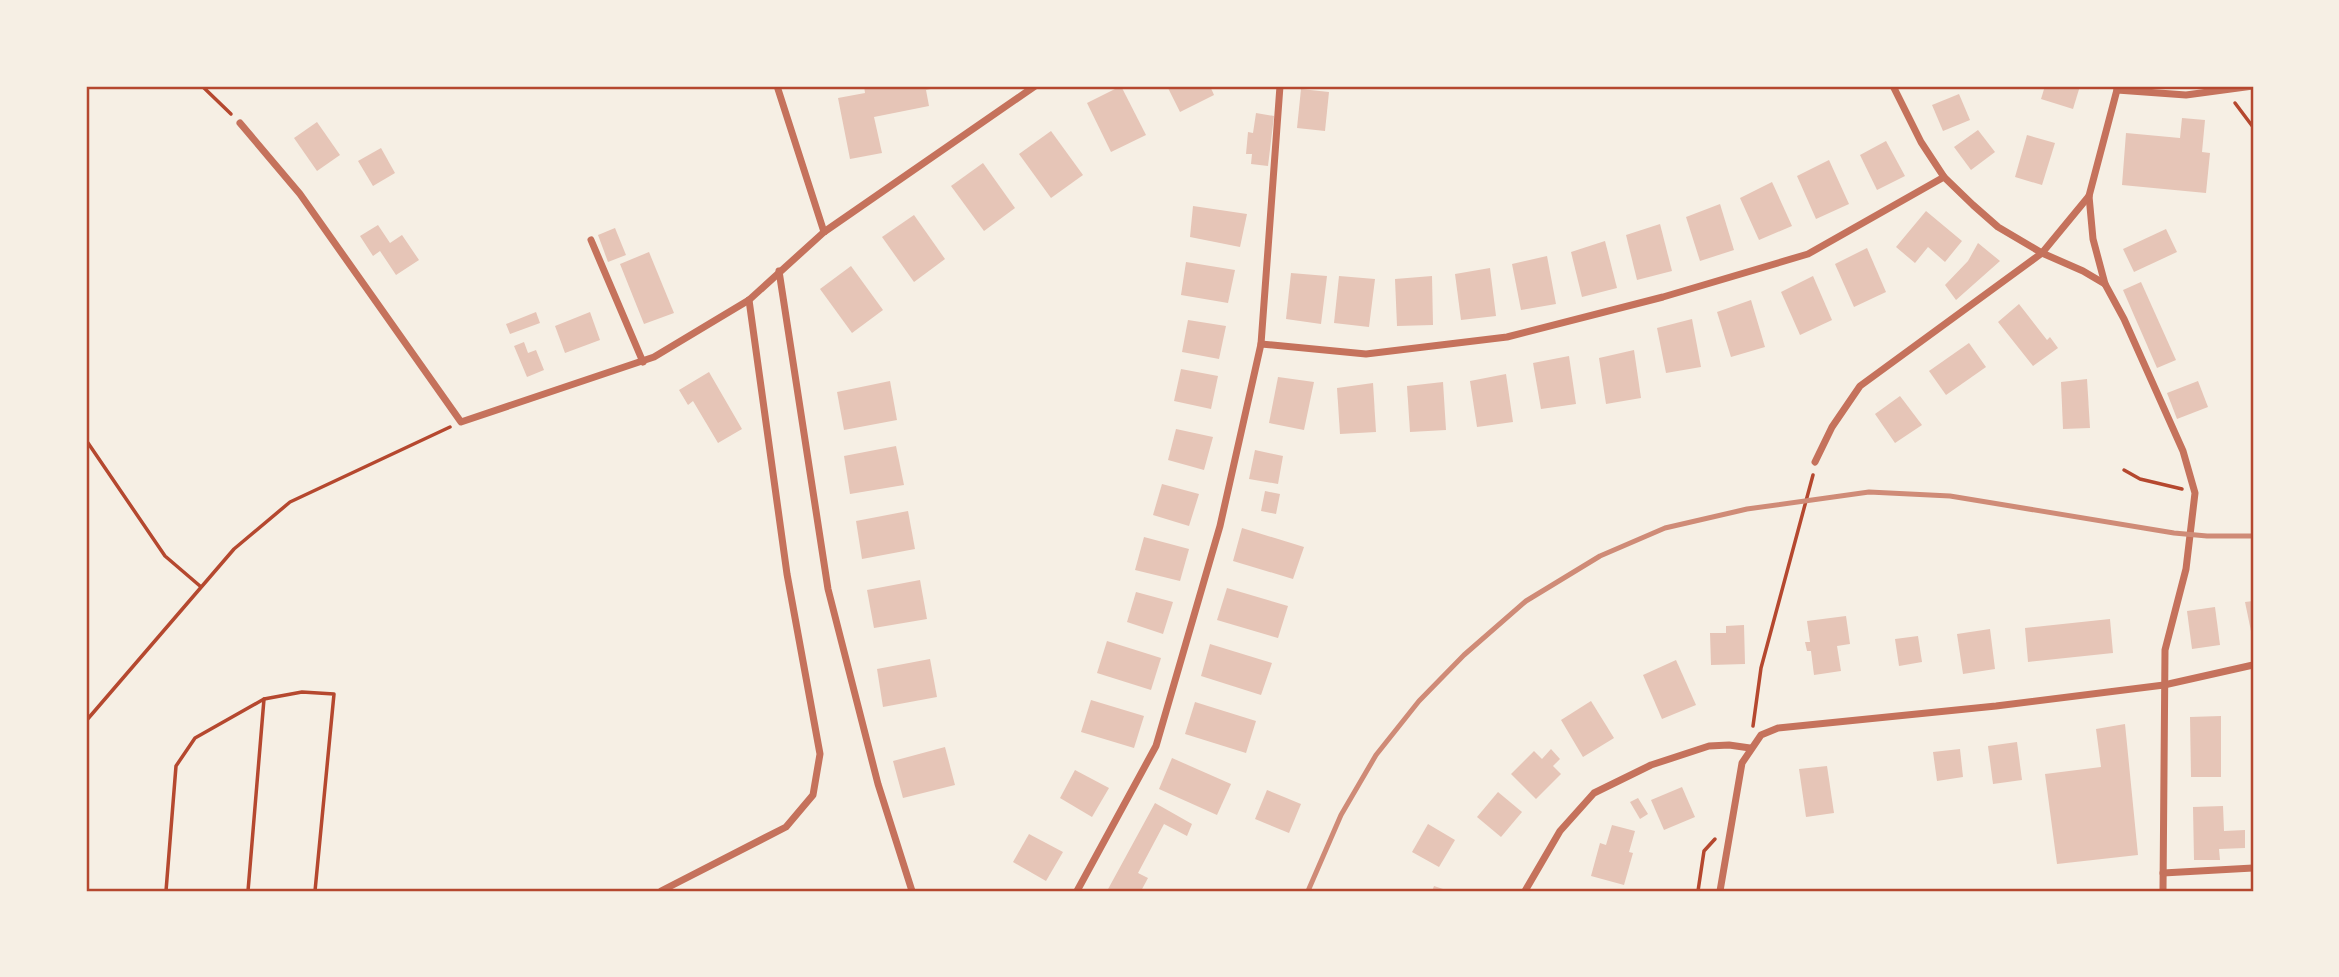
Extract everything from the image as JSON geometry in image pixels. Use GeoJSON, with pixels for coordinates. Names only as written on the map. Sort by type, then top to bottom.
{"type":"FeatureCollection","features":[{"type":"Feature","properties":{"kind":"street"},"geometry":{"type":"LineString","coordinates":[[777,86],[824,232]]}},
{"type":"Feature","properties":{"kind":"street"},"geometry":{"type":"LineString","coordinates":[[240,123],[300,194],[461,422],[643,362],[749,300],[824,232],[1035,86]]}},
{"type":"Feature","properties":{"kind":"street"},"geometry":{"type":"LineString","coordinates":[[1077,891],[1156,746],[1220,526],[1261,344],[1280,86]]}},
{"type":"Feature","properties":{"kind":"street"},"geometry":{"type":"LineString","coordinates":[[1893,86],[1921,142],[1944,177],[1998,227],[2042,253],[2105,284]]}},
{"type":"Feature","properties":{"kind":"street"},"geometry":{"type":"LineString","coordinates":[[2163,891],[2165,650],[2186,569],[2195,494],[2183,451],[2124,319],[2105,284],[2093,239],[2089,196],[2118,88],[2186,95],[2253,86]]}},
{"type":"Feature","properties":{"kind":"street"},"geometry":{"type":"LineString","coordinates":[[1261,344],[1366,355],[1507,337],[1663,297],[1808,254],[1944,177]]}},
{"type":"Feature","properties":{"kind":"street"},"geometry":{"type":"LineString","coordinates":[[1815,462],[1832,427],[1860,386],[2042,253],[2089,196]]}},
{"type":"Feature","properties":{"kind":"street"},"geometry":{"type":"LineString","coordinates":[[591,240],[643,362]]}},
{"type":"Feature","properties":{"kind":"street"},"geometry":{"type":"LineString","coordinates":[[779,271],[828,589],[878,785],[912,891]]}},
{"type":"Feature","properties":{"kind":"street"},"geometry":{"type":"LineString","coordinates":[[661,891],[786,827],[813,795],[820,754],[787,574],[749,300]]}},
{"type":"Feature","properties":{"kind":"street"},"geometry":{"type":"LineString","coordinates":[[1720,891],[1742,763],[1760,735],[1778,728],[1996,706],[2164,685],[2253,665]]}},
{"type":"Feature","properties":{"kind":"street"},"geometry":{"type":"LineString","coordinates":[[1525,891],[1560,831],[1594,793],[1651,765],[1709,746],[1750,748]]}},
{"type":"Feature","properties":{"kind":"street"},"geometry":{"type":"LineString","coordinates":[[2163,873],[2253,868]]}},
{"type":"Feature","properties":{"kind":"path"},"geometry":{"type":"LineString","coordinates":[[202,86],[240,123]]}},
{"type":"Feature","properties":{"kind":"path"},"geometry":{"type":"LineString","coordinates":[[2226,90],[2253,127]]}},
{"type":"Feature","properties":{"kind":"path"},"geometry":{"type":"LineString","coordinates":[[86,721],[234,549],[290,502],[461,422]]}},
{"type":"Feature","properties":{"kind":"path"},"geometry":{"type":"LineString","coordinates":[[86,440],[165,556],[201,586]]}},
{"type":"Feature","properties":{"kind":"path"},"geometry":{"type":"LineString","coordinates":[[1750,748],[1761,668],[1808,499],[1815,462]]}},
{"type":"Feature","properties":{"kind":"path"},"geometry":{"type":"LineString","coordinates":[[2124,470],[2140,479],[2195,494]]}},
{"type":"Feature","properties":{"kind":"path"},"geometry":{"type":"LineString","coordinates":[[166,891],[176,766],[195,738],[264,699],[302,692],[334,694],[315,891]]}},
{"type":"Feature","properties":{"kind":"path"},"geometry":{"type":"LineString","coordinates":[[248,891],[264,699]]}},
{"type":"Feature","properties":{"kind":"path"},"geometry":{"type":"LineString","coordinates":[[1698,891],[1704,851],[1732,820]]}},
{"type":"Feature","properties":{"kind":"building"},"geometry":{"type":"Polygon","coordinates":[[[864,86],[940,87],[926,90],[929,106],[874,117],[882,153],[850,159],[838,98],[865,93],[864,86]]]}},
{"type":"Feature","properties":{"kind":"building"},"geometry":{"type":"Polygon","coordinates":[[[1121,86],[1146,135],[1111,152],[1087,103],[1121,86]]]}},
{"type":"Feature","properties":{"kind":"building"},"geometry":{"type":"Polygon","coordinates":[[[1167,86],[1210,86],[1214,95],[1180,112],[1167,86]]]}},
{"type":"Feature","properties":{"kind":"building"},"geometry":{"type":"Polygon","coordinates":[[[2045,86],[2080,86],[2073,109],[2041,99],[2045,86]]]}},
{"type":"Feature","properties":{"kind":"building"},"geometry":{"type":"Polygon","coordinates":[[[1301,89],[1329,92],[1325,131],[1297,128],[1301,89]]]}},
{"type":"Feature","properties":{"kind":"building"},"geometry":{"type":"Polygon","coordinates":[[[1959,94],[1970,120],[1943,131],[1932,105],[1959,94]]]}},
{"type":"Feature","properties":{"kind":"building"},"geometry":{"type":"Polygon","coordinates":[[[1256,113],[1274,116],[1268,166],[1251,164],[1252,154],[1246,154],[1248,132],[1253,133],[1256,113]]]}},
{"type":"Feature","properties":{"kind":"building"},"geometry":{"type":"Polygon","coordinates":[[[2182,118],[2205,120],[2202,152],[2210,153],[2206,193],[2122,185],[2126,133],[2180,138],[2182,118]]]}},
{"type":"Feature","properties":{"kind":"building"},"geometry":{"type":"Polygon","coordinates":[[[317,122],[340,155],[317,171],[294,138],[317,122]]]}},
{"type":"Feature","properties":{"kind":"building"},"geometry":{"type":"Polygon","coordinates":[[[1978,130],[1995,152],[1971,170],[1954,147],[1978,130]]]}},
{"type":"Feature","properties":{"kind":"building"},"geometry":{"type":"Polygon","coordinates":[[[1051,131],[1083,175],[1051,198],[1019,154],[1051,131]]]}},
{"type":"Feature","properties":{"kind":"building"},"geometry":{"type":"Polygon","coordinates":[[[2027,135],[2055,143],[2042,185],[2015,177],[2027,135]]]}},
{"type":"Feature","properties":{"kind":"building"},"geometry":{"type":"Polygon","coordinates":[[[1886,141],[1905,176],[1877,190],[1860,155],[1886,141]]]}},
{"type":"Feature","properties":{"kind":"building"},"geometry":{"type":"Polygon","coordinates":[[[381,148],[395,173],[373,186],[358,161],[381,148]]]}},
{"type":"Feature","properties":{"kind":"building"},"geometry":{"type":"Polygon","coordinates":[[[1829,160],[1849,204],[1816,219],[1797,176],[1829,160]]]}},
{"type":"Feature","properties":{"kind":"building"},"geometry":{"type":"Polygon","coordinates":[[[983,163],[1015,208],[984,231],[951,186],[983,163]]]}},
{"type":"Feature","properties":{"kind":"building"},"geometry":{"type":"Polygon","coordinates":[[[1772,182],[1792,226],[1759,240],[1740,198],[1772,182]]]}},
{"type":"Feature","properties":{"kind":"building"},"geometry":{"type":"Polygon","coordinates":[[[1720,204],[1734,250],[1700,261],[1686,217],[1720,204]]]}},
{"type":"Feature","properties":{"kind":"building"},"geometry":{"type":"Polygon","coordinates":[[[1193,206],[1247,214],[1240,247],[1190,237],[1193,206]]]}},
{"type":"Feature","properties":{"kind":"building"},"geometry":{"type":"Polygon","coordinates":[[[1926,211],[1962,241],[1945,262],[1928,247],[1915,263],[1896,247],[1926,211]]]}},
{"type":"Feature","properties":{"kind":"building"},"geometry":{"type":"Polygon","coordinates":[[[914,215],[945,259],[914,282],[882,237],[914,215]]]}},
{"type":"Feature","properties":{"kind":"building"},"geometry":{"type":"Polygon","coordinates":[[[1660,224],[1672,271],[1637,280],[1626,235],[1660,224]]]}},
{"type":"Feature","properties":{"kind":"building"},"geometry":{"type":"Polygon","coordinates":[[[378,225],[390,243],[402,235],[419,260],[396,275],[380,251],[373,256],[360,236],[378,225]]]}},
{"type":"Feature","properties":{"kind":"building"},"geometry":{"type":"Polygon","coordinates":[[[615,228],[626,255],[608,262],[598,235],[615,228]]]}},
{"type":"Feature","properties":{"kind":"building"},"geometry":{"type":"Polygon","coordinates":[[[2166,229],[2177,252],[2134,272],[2123,249],[2166,229]]]}},
{"type":"Feature","properties":{"kind":"building"},"geometry":{"type":"Polygon","coordinates":[[[1605,241],[1617,288],[1582,297],[1571,252],[1605,241]]]}},
{"type":"Feature","properties":{"kind":"building"},"geometry":{"type":"Polygon","coordinates":[[[1978,243],[2000,261],[1956,300],[1945,285],[1968,261],[1978,243]]]}},
{"type":"Feature","properties":{"kind":"building"},"geometry":{"type":"Polygon","coordinates":[[[1867,248],[1886,292],[1854,307],[1835,264],[1867,248]]]}},
{"type":"Feature","properties":{"kind":"building"},"geometry":{"type":"Polygon","coordinates":[[[649,252],[674,313],[644,324],[620,264],[649,252]]]}},
{"type":"Feature","properties":{"kind":"building"},"geometry":{"type":"Polygon","coordinates":[[[1547,256],[1556,304],[1521,310],[1512,264],[1547,256]]]}},
{"type":"Feature","properties":{"kind":"building"},"geometry":{"type":"Polygon","coordinates":[[[1186,262],[1235,270],[1228,303],[1181,295],[1186,262]]]}},
{"type":"Feature","properties":{"kind":"building"},"geometry":{"type":"Polygon","coordinates":[[[851,266],[883,310],[852,333],[820,289],[851,266]]]}},
{"type":"Feature","properties":{"kind":"building"},"geometry":{"type":"Polygon","coordinates":[[[1490,268],[1496,316],[1461,320],[1455,274],[1490,268]]]}},
{"type":"Feature","properties":{"kind":"building"},"geometry":{"type":"Polygon","coordinates":[[[1291,273],[1327,276],[1321,324],[1286,319],[1291,273]]]}},
{"type":"Feature","properties":{"kind":"building"},"geometry":{"type":"Polygon","coordinates":[[[1339,276],[1375,279],[1369,327],[1334,323],[1339,276]]]}},
{"type":"Feature","properties":{"kind":"building"},"geometry":{"type":"Polygon","coordinates":[[[1432,276],[1433,325],[1397,326],[1395,279],[1432,276]]]}},
{"type":"Feature","properties":{"kind":"building"},"geometry":{"type":"Polygon","coordinates":[[[1813,276],[1832,320],[1800,335],[1781,292],[1813,276]]]}},
{"type":"Feature","properties":{"kind":"building"},"geometry":{"type":"Polygon","coordinates":[[[2141,282],[2176,360],[2157,368],[2123,290],[2141,282]]]}},
{"type":"Feature","properties":{"kind":"building"},"geometry":{"type":"Polygon","coordinates":[[[1751,300],[1765,347],[1731,357],[1717,312],[1751,300]]]}},
{"type":"Feature","properties":{"kind":"building"},"geometry":{"type":"Polygon","coordinates":[[[2019,304],[2047,340],[2050,337],[2058,348],[2033,366],[1998,322],[2019,304]]]}},
{"type":"Feature","properties":{"kind":"building"},"geometry":{"type":"Polygon","coordinates":[[[536,312],[540,323],[510,334],[506,324],[536,312]]]}},
{"type":"Feature","properties":{"kind":"building"},"geometry":{"type":"Polygon","coordinates":[[[590,312],[600,340],[565,353],[555,326],[590,312]]]}},
{"type":"Feature","properties":{"kind":"building"},"geometry":{"type":"Polygon","coordinates":[[[1692,319],[1701,367],[1666,373],[1657,328],[1692,319]]]}},
{"type":"Feature","properties":{"kind":"building"},"geometry":{"type":"Polygon","coordinates":[[[1188,320],[1226,326],[1219,359],[1182,352],[1188,320]]]}},
{"type":"Feature","properties":{"kind":"building"},"geometry":{"type":"Polygon","coordinates":[[[524,342],[528,353],[536,350],[544,370],[527,377],[514,346],[524,342]]]}},
{"type":"Feature","properties":{"kind":"building"},"geometry":{"type":"Polygon","coordinates":[[[1969,343],[1986,367],[1946,395],[1929,371],[1969,343]]]}},
{"type":"Feature","properties":{"kind":"building"},"geometry":{"type":"Polygon","coordinates":[[[1634,350],[1641,398],[1606,404],[1599,358],[1634,350]]]}},
{"type":"Feature","properties":{"kind":"building"},"geometry":{"type":"Polygon","coordinates":[[[1569,356],[1576,404],[1541,409],[1533,363],[1569,356]]]}},
{"type":"Feature","properties":{"kind":"building"},"geometry":{"type":"Polygon","coordinates":[[[1181,369],[1218,376],[1211,409],[1174,401],[1181,369]]]}},
{"type":"Feature","properties":{"kind":"building"},"geometry":{"type":"Polygon","coordinates":[[[709,372],[742,429],[718,443],[693,401],[688,405],[679,390],[709,372]]]}},
{"type":"Feature","properties":{"kind":"building"},"geometry":{"type":"Polygon","coordinates":[[[1506,374],[1513,422],[1477,427],[1470,381],[1506,374]]]}},
{"type":"Feature","properties":{"kind":"building"},"geometry":{"type":"Polygon","coordinates":[[[1278,377],[1314,382],[1304,430],[1269,423],[1278,377]]]}},
{"type":"Feature","properties":{"kind":"building"},"geometry":{"type":"Polygon","coordinates":[[[2087,379],[2090,428],[2063,429],[2061,382],[2087,379]]]}},
{"type":"Feature","properties":{"kind":"building"},"geometry":{"type":"Polygon","coordinates":[[[890,381],[897,420],[844,430],[837,392],[890,381]]]}},
{"type":"Feature","properties":{"kind":"building"},"geometry":{"type":"Polygon","coordinates":[[[2198,381],[2208,407],[2177,419],[2167,393],[2198,381]]]}},
{"type":"Feature","properties":{"kind":"building"},"geometry":{"type":"Polygon","coordinates":[[[1443,382],[1446,430],[1410,432],[1407,386],[1443,382]]]}},
{"type":"Feature","properties":{"kind":"building"},"geometry":{"type":"Polygon","coordinates":[[[1373,383],[1376,432],[1340,434],[1337,388],[1373,383]]]}},
{"type":"Feature","properties":{"kind":"building"},"geometry":{"type":"Polygon","coordinates":[[[1900,396],[1922,425],[1895,443],[1875,414],[1900,396]]]}},
{"type":"Feature","properties":{"kind":"building"},"geometry":{"type":"Polygon","coordinates":[[[1176,429],[1213,437],[1204,470],[1168,460],[1176,429]]]}},
{"type":"Feature","properties":{"kind":"building"},"geometry":{"type":"Polygon","coordinates":[[[896,446],[904,485],[850,494],[844,456],[896,446]]]}},
{"type":"Feature","properties":{"kind":"building"},"geometry":{"type":"Polygon","coordinates":[[[1255,450],[1283,456],[1278,484],[1249,479],[1255,450]]]}},
{"type":"Feature","properties":{"kind":"building"},"geometry":{"type":"Polygon","coordinates":[[[1162,484],[1199,494],[1189,526],[1153,515],[1162,484]]]}},
{"type":"Feature","properties":{"kind":"building"},"geometry":{"type":"Polygon","coordinates":[[[1265,491],[1280,494],[1276,514],[1261,511],[1265,491]]]}},
{"type":"Feature","properties":{"kind":"building"},"geometry":{"type":"Polygon","coordinates":[[[908,511],[915,549],[862,559],[856,521],[908,511]]]}},
{"type":"Feature","properties":{"kind":"building"},"geometry":{"type":"Polygon","coordinates":[[[1242,528],[1304,547],[1293,579],[1233,561],[1242,528]]]}},
{"type":"Feature","properties":{"kind":"building"},"geometry":{"type":"Polygon","coordinates":[[[1144,537],[1189,549],[1180,581],[1135,570],[1144,537]]]}},
{"type":"Feature","properties":{"kind":"building"},"geometry":{"type":"Polygon","coordinates":[[[920,580],[927,619],[874,628],[867,590],[920,580]]]}},
{"type":"Feature","properties":{"kind":"building"},"geometry":{"type":"Polygon","coordinates":[[[1227,588],[1288,606],[1278,638],[1217,620],[1227,588]]]}},
{"type":"Feature","properties":{"kind":"building"},"geometry":{"type":"Polygon","coordinates":[[[1136,592],[1173,602],[1163,634],[1127,622],[1136,592]]]}},
{"type":"Feature","properties":{"kind":"building"},"geometry":{"type":"Polygon","coordinates":[[[2253,601],[2253,636],[2252,636],[2245,602],[2253,601]]]}},
{"type":"Feature","properties":{"kind":"building"},"geometry":{"type":"Polygon","coordinates":[[[2215,607],[2220,645],[2192,649],[2187,611],[2215,607]]]}},
{"type":"Feature","properties":{"kind":"building"},"geometry":{"type":"Polygon","coordinates":[[[1846,616],[1850,644],[1837,646],[1841,671],[1814,675],[1811,651],[1807,651],[1805,642],[1810,642],[1807,621],[1846,616]]]}},
{"type":"Feature","properties":{"kind":"building"},"geometry":{"type":"Polygon","coordinates":[[[2110,619],[2113,653],[2028,662],[2025,628],[2110,619]]]}},
{"type":"Feature","properties":{"kind":"building"},"geometry":{"type":"Polygon","coordinates":[[[1744,625],[1745,664],[1711,665],[1710,633],[1726,633],[1726,626],[1744,625]]]}},
{"type":"Feature","properties":{"kind":"building"},"geometry":{"type":"Polygon","coordinates":[[[1990,629],[1995,669],[1963,674],[1957,634],[1990,629]]]}},
{"type":"Feature","properties":{"kind":"building"},"geometry":{"type":"Polygon","coordinates":[[[1918,636],[1922,662],[1899,666],[1895,639],[1918,636]]]}},
{"type":"Feature","properties":{"kind":"building"},"geometry":{"type":"Polygon","coordinates":[[[1107,641],[1161,658],[1151,690],[1097,673],[1107,641]]]}},
{"type":"Feature","properties":{"kind":"building"},"geometry":{"type":"Polygon","coordinates":[[[1210,644],[1272,663],[1261,695],[1201,676],[1210,644]]]}},
{"type":"Feature","properties":{"kind":"building"},"geometry":{"type":"Polygon","coordinates":[[[930,659],[937,697],[883,707],[877,669],[930,659]]]}},
{"type":"Feature","properties":{"kind":"building"},"geometry":{"type":"Polygon","coordinates":[[[1676,660],[1696,705],[1662,719],[1643,675],[1676,660]]]}},
{"type":"Feature","properties":{"kind":"building"},"geometry":{"type":"Polygon","coordinates":[[[1091,700],[1144,716],[1134,748],[1081,732],[1091,700]]]}},
{"type":"Feature","properties":{"kind":"building"},"geometry":{"type":"Polygon","coordinates":[[[1591,701],[1614,738],[1583,757],[1561,720],[1591,701]]]}},
{"type":"Feature","properties":{"kind":"building"},"geometry":{"type":"Polygon","coordinates":[[[1195,702],[1256,721],[1246,753],[1185,734],[1195,702]]]}},
{"type":"Feature","properties":{"kind":"building"},"geometry":{"type":"Polygon","coordinates":[[[2221,716],[2221,777],[2191,777],[2190,717],[2221,716]]]}},
{"type":"Feature","properties":{"kind":"building"},"geometry":{"type":"Polygon","coordinates":[[[2125,724],[2138,855],[2057,864],[2045,774],[2101,767],[2096,729],[2125,724]]]}},
{"type":"Feature","properties":{"kind":"building"},"geometry":{"type":"Polygon","coordinates":[[[2017,742],[2022,780],[1993,784],[1988,746],[2017,742]]]}},
{"type":"Feature","properties":{"kind":"building"},"geometry":{"type":"Polygon","coordinates":[[[945,747],[955,785],[903,798],[893,761],[945,747]]]}},
{"type":"Feature","properties":{"kind":"building"},"geometry":{"type":"Polygon","coordinates":[[[1551,749],[1560,759],[1553,766],[1561,774],[1536,799],[1511,774],[1534,751],[1542,759],[1551,749]]]}},
{"type":"Feature","properties":{"kind":"building"},"geometry":{"type":"Polygon","coordinates":[[[1960,749],[1963,777],[1937,781],[1933,752],[1960,749]]]}},
{"type":"Feature","properties":{"kind":"building"},"geometry":{"type":"Polygon","coordinates":[[[1172,758],[1231,784],[1217,815],[1159,789],[1172,758]]]}},
{"type":"Feature","properties":{"kind":"building"},"geometry":{"type":"Polygon","coordinates":[[[1827,766],[1834,813],[1806,817],[1799,769],[1827,766]]]}},
{"type":"Feature","properties":{"kind":"building"},"geometry":{"type":"Polygon","coordinates":[[[1075,770],[1109,788],[1092,817],[1060,798],[1075,770]]]}},
{"type":"Feature","properties":{"kind":"building"},"geometry":{"type":"Polygon","coordinates":[[[1682,787],[1695,817],[1664,830],[1651,800],[1682,787]]]}},
{"type":"Feature","properties":{"kind":"building"},"geometry":{"type":"Polygon","coordinates":[[[1267,790],[1301,804],[1289,833],[1255,819],[1267,790]]]}},
{"type":"Feature","properties":{"kind":"building"},"geometry":{"type":"Polygon","coordinates":[[[1498,792],[1522,812],[1501,837],[1477,817],[1498,792]]]}},
{"type":"Feature","properties":{"kind":"building"},"geometry":{"type":"Polygon","coordinates":[[[1638,798],[1648,814],[1640,819],[1630,802],[1638,798]]]}},
{"type":"Feature","properties":{"kind":"building"},"geometry":{"type":"Polygon","coordinates":[[[1155,803],[1192,824],[1187,836],[1164,824],[1138,873],[1148,878],[1141,891],[1107,891],[1155,803]]]}},
{"type":"Feature","properties":{"kind":"building"},"geometry":{"type":"Polygon","coordinates":[[[2223,806],[2224,831],[2245,830],[2245,848],[2219,849],[2220,860],[2194,860],[2193,807],[2223,806]]]}},
{"type":"Feature","properties":{"kind":"building"},"geometry":{"type":"Polygon","coordinates":[[[1428,824],[1455,840],[1439,867],[1412,852],[1428,824]]]}},
{"type":"Feature","properties":{"kind":"building"},"geometry":{"type":"Polygon","coordinates":[[[1612,825],[1635,831],[1629,852],[1633,853],[1624,885],[1591,876],[1600,843],[1606,845],[1612,825]]]}},
{"type":"Feature","properties":{"kind":"building"},"geometry":{"type":"Polygon","coordinates":[[[1029,834],[1063,852],[1046,881],[1013,862],[1029,834]]]}},
{"type":"Feature","properties":{"kind":"building"},"geometry":{"type":"Polygon","coordinates":[[[1434,886],[1449,891],[1432,891],[1434,886]]]}},
{"type":"Feature","properties":{"kind":"railway"},"geometry":{"type":"LineString","coordinates":[[1308,891],[1341,815],[1376,755],[1419,701],[1464,655],[1526,601],[1600,556],[1665,528],[1747,509],[1869,492],[1950,496],[2174,533],[2253,536]]}}]}
